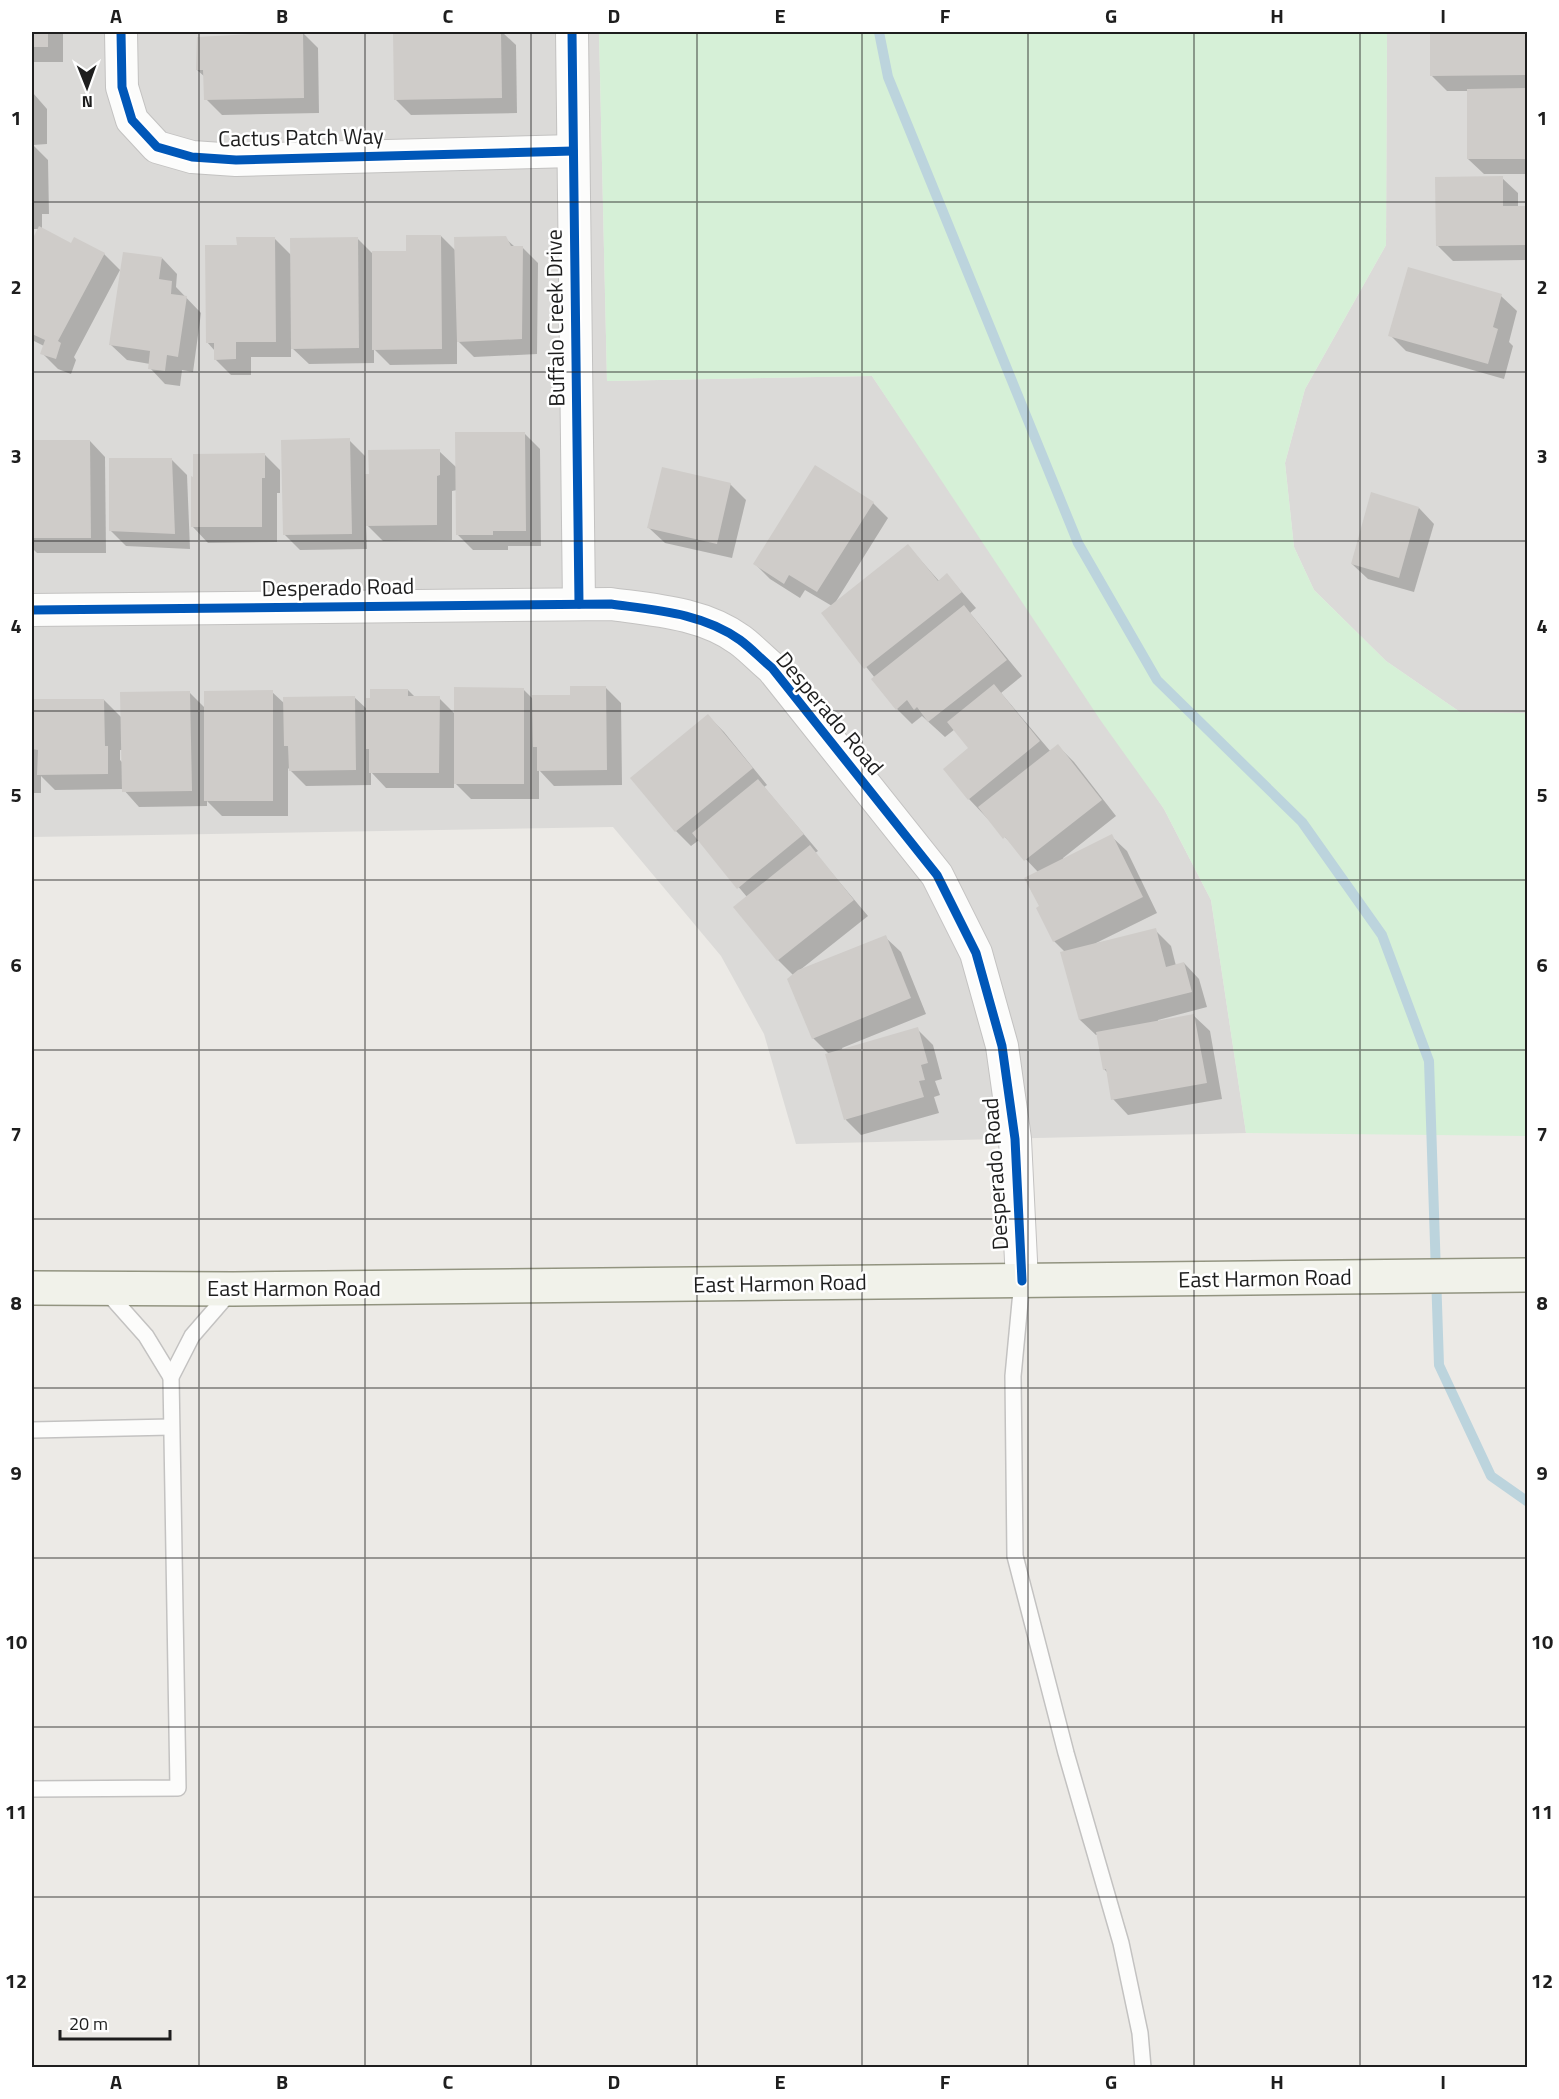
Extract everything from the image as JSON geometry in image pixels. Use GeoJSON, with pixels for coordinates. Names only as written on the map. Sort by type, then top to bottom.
{"type":"FeatureCollection","features":[{"type":"Feature","properties":{"kind":"main road","name":"East Harmon Road"},"geometry":{"type":"LineString","coordinates":[[32,1288],[233,1289],[1516,1275]]}},
{"type":"Feature","properties":{"kind":"street","name":"Cactus Patch Way"},"geometry":{"type":"LineString","coordinates":[[121,32],[122,87],[132,120],[157,147],[192,157],[236,160],[573,151]]}},
{"type":"Feature","properties":{"kind":"street","name":"Buffalo Creek Drive"},"geometry":{"type":"LineString","coordinates":[[572,32],[579,604]]}},
{"type":"Feature","properties":{"kind":"street","name":"Desperado Road"},"geometry":{"type":"LineString","coordinates":[[32,610],[611,604],[668,612],[708,623],[740,640],[772,668],[937,875],[976,953],[1002,1047],[1015,1139],[1022,1281]]}},
{"type":"Feature","properties":{"kind":"lane"},"geometry":{"type":"LineString","coordinates":[[1022,1281],[1013,1376],[1015,1556],[1066,1753],[1121,1943],[1140,2033],[1143,2067]]}},
{"type":"Feature","properties":{"kind":"lane"},"geometry":{"type":"LineString","coordinates":[[104,1289],[146,1336],[171,1377]]}},
{"type":"Feature","properties":{"kind":"lane"},"geometry":{"type":"LineString","coordinates":[[32,1789],[178,1788],[171,1377],[192,1336],[233,1289]]}},
{"type":"Feature","properties":{"kind":"lane"},"geometry":{"type":"LineString","coordinates":[[32,1430],[171,1427]]}},
{"type":"Feature","properties":{"kind":"shaded area"},"geometry":{"type":"Polygon","coordinates":[[[32,32],[599,32],[607,381],[872,376],[1164,809],[1211,900],[1246,1133],[796,1144],[764,1034],[721,956],[613,827],[32,837],[32,32]]]}},
{"type":"Feature","properties":{"kind":"shaded area"},"geometry":{"type":"Polygon","coordinates":[[[1387,32],[1527,32],[1527,713],[1460,712],[1386,661],[1314,590],[1294,547],[1285,463],[1305,389],[1386,245],[1387,32]]]}},
{"type":"Feature","properties":{"kind":"green space"},"geometry":{"type":"Polygon","coordinates":[[[599,32],[1387,32],[1386,245],[1305,389],[1285,463],[1294,547],[1314,590],[1386,661],[1460,712],[1527,713],[1527,1136],[1246,1133],[1211,900],[1164,809],[1101,721],[872,376],[607,381],[599,32]]]}},
{"type":"Feature","properties":{"kind":"building"},"geometry":{"type":"Polygon","coordinates":[[[32,32],[48,32],[48,47],[32,47],[32,32]]]}},
{"type":"Feature","properties":{"kind":"building"},"geometry":{"type":"Polygon","coordinates":[[[303,32],[304,98],[204,100],[203,70],[196,70],[197,37],[303,32]]]}},
{"type":"Feature","properties":{"kind":"building"},"geometry":{"type":"Polygon","coordinates":[[[393,32],[501,32],[502,98],[394,100],[393,32]]]}},
{"type":"Feature","properties":{"kind":"building"},"geometry":{"type":"Polygon","coordinates":[[[1430,32],[1528,32],[1528,75],[1430,76],[1430,32]]]}},
{"type":"Feature","properties":{"kind":"building"},"geometry":{"type":"Polygon","coordinates":[[[1528,88],[1527,159],[1467,159],[1467,89],[1528,88]]]}},
{"type":"Feature","properties":{"kind":"building"},"geometry":{"type":"Polygon","coordinates":[[[1503,176],[1503,206],[1528,206],[1528,245],[1436,246],[1435,177],[1503,176]]]}},
{"type":"Feature","properties":{"kind":"building"},"geometry":{"type":"Polygon","coordinates":[[[39,226],[71,243],[74,237],[105,253],[58,341],[61,343],[56,359],[40,354],[45,340],[32,334],[32,240],[39,226]]]}},
{"type":"Feature","properties":{"kind":"building"},"geometry":{"type":"Polygon","coordinates":[[[406,235],[441,235],[442,349],[372,350],[372,251],[406,251],[406,235]]]}},
{"type":"Feature","properties":{"kind":"building"},"geometry":{"type":"Polygon","coordinates":[[[506,236],[511,246],[523,246],[522,339],[457,342],[454,237],[506,236]]]}},
{"type":"Feature","properties":{"kind":"building"},"geometry":{"type":"Polygon","coordinates":[[[236,237],[275,237],[276,342],[236,342],[236,359],[214,360],[214,343],[206,343],[205,245],[237,245],[236,237]]]}},
{"type":"Feature","properties":{"kind":"building"},"geometry":{"type":"Polygon","coordinates":[[[358,237],[359,348],[291,349],[290,238],[358,237]]]}},
{"type":"Feature","properties":{"kind":"building"},"geometry":{"type":"Polygon","coordinates":[[[123,252],[162,257],[159,279],[172,281],[171,294],[187,296],[178,357],[167,355],[165,371],[148,369],[150,351],[109,345],[123,252]]]}},
{"type":"Feature","properties":{"kind":"building"},"geometry":{"type":"Polygon","coordinates":[[[1408,267],[1502,294],[1493,327],[1498,329],[1488,364],[1388,336],[1408,267]]]}},
{"type":"Feature","properties":{"kind":"building"},"geometry":{"type":"Polygon","coordinates":[[[455,432],[525,432],[526,531],[493,531],[493,535],[456,535],[455,432]]]}},
{"type":"Feature","properties":{"kind":"building"},"geometry":{"type":"Polygon","coordinates":[[[350,438],[352,534],[283,535],[281,440],[350,438]]]}},
{"type":"Feature","properties":{"kind":"building"},"geometry":{"type":"Polygon","coordinates":[[[32,440],[90,440],[91,538],[32,538],[32,440]]]}},
{"type":"Feature","properties":{"kind":"building"},"geometry":{"type":"Polygon","coordinates":[[[440,449],[440,475],[437,476],[437,525],[366,526],[365,474],[369,474],[368,450],[440,449]]]}},
{"type":"Feature","properties":{"kind":"building"},"geometry":{"type":"Polygon","coordinates":[[[265,453],[265,478],[262,478],[262,527],[191,527],[193,454],[265,453]]]}},
{"type":"Feature","properties":{"kind":"building"},"geometry":{"type":"Polygon","coordinates":[[[109,458],[172,458],[175,534],[109,531],[109,458]]]}},
{"type":"Feature","properties":{"kind":"building"},"geometry":{"type":"Polygon","coordinates":[[[815,465],[874,502],[817,592],[789,575],[784,584],[753,564],[815,465]]]}},
{"type":"Feature","properties":{"kind":"building"},"geometry":{"type":"Polygon","coordinates":[[[662,467],[731,483],[717,544],[647,528],[662,467]]]}},
{"type":"Feature","properties":{"kind":"building"},"geometry":{"type":"Polygon","coordinates":[[[1371,492],[1419,507],[1399,578],[1351,564],[1371,492]]]}},
{"type":"Feature","properties":{"kind":"building"},"geometry":{"type":"Polygon","coordinates":[[[908,544],[938,581],[947,573],[962,592],[864,669],[821,613],[908,544]]]}},
{"type":"Feature","properties":{"kind":"building"},"geometry":{"type":"Polygon","coordinates":[[[964,605],[1007,660],[928,722],[917,707],[914,710],[907,700],[896,710],[871,679],[964,605]]]}},
{"type":"Feature","properties":{"kind":"building"},"geometry":{"type":"Polygon","coordinates":[[[994,684],[1040,741],[968,800],[943,769],[968,748],[947,722],[994,684]]]}},
{"type":"Feature","properties":{"kind":"building"},"geometry":{"type":"Polygon","coordinates":[[[570,686],[606,686],[607,770],[537,771],[537,747],[533,747],[532,695],[570,695],[570,686]]]}},
{"type":"Feature","properties":{"kind":"building"},"geometry":{"type":"Polygon","coordinates":[[[454,687],[524,688],[524,784],[454,784],[454,687]]]}},
{"type":"Feature","properties":{"kind":"building"},"geometry":{"type":"Polygon","coordinates":[[[370,689],[408,689],[408,696],[440,696],[439,773],[369,773],[369,749],[366,749],[366,698],[370,698],[370,689]]]}},
{"type":"Feature","properties":{"kind":"building"},"geometry":{"type":"Polygon","coordinates":[[[273,690],[273,801],[204,801],[204,691],[273,690]]]}},
{"type":"Feature","properties":{"kind":"building"},"geometry":{"type":"Polygon","coordinates":[[[190,691],[192,791],[122,792],[120,692],[190,691]]]}},
{"type":"Feature","properties":{"kind":"building"},"geometry":{"type":"Polygon","coordinates":[[[355,696],[356,770],[289,771],[288,746],[284,746],[283,697],[355,696]]]}},
{"type":"Feature","properties":{"kind":"building"},"geometry":{"type":"Polygon","coordinates":[[[32,699],[104,699],[108,774],[37,775],[38,750],[32,749],[32,699]]]}},
{"type":"Feature","properties":{"kind":"building"},"geometry":{"type":"Polygon","coordinates":[[[708,714],[753,768],[675,832],[630,778],[708,714]]]}},
{"type":"Feature","properties":{"kind":"building"},"geometry":{"type":"Polygon","coordinates":[[[1058,744],[1102,800],[1024,861],[978,807],[1058,744]]]}},
{"type":"Feature","properties":{"kind":"building"},"geometry":{"type":"Polygon","coordinates":[[[758,779],[804,834],[737,889],[692,833],[758,779]]]}},
{"type":"Feature","properties":{"kind":"building"},"geometry":{"type":"Polygon","coordinates":[[[1112,834],[1143,897],[1053,942],[1036,908],[1039,906],[1024,878],[1112,834]]]}},
{"type":"Feature","properties":{"kind":"building"},"geometry":{"type":"Polygon","coordinates":[[[810,845],[854,900],[777,961],[733,907],[810,845]]]}},
{"type":"Feature","properties":{"kind":"building"},"geometry":{"type":"Polygon","coordinates":[[[1156,928],[1166,967],[1184,962],[1192,992],[1079,1020],[1060,952],[1156,928]]]}},
{"type":"Feature","properties":{"kind":"building"},"geometry":{"type":"Polygon","coordinates":[[[886,935],[911,998],[812,1039],[787,979],[798,970],[886,935]]]}},
{"type":"Feature","properties":{"kind":"building"},"geometry":{"type":"Polygon","coordinates":[[[1194,1014],[1207,1083],[1111,1100],[1096,1032],[1194,1014]]]}},
{"type":"Feature","properties":{"kind":"building"},"geometry":{"type":"Polygon","coordinates":[[[918,1027],[928,1063],[921,1065],[925,1080],[919,1081],[924,1097],[844,1120],[825,1054],[918,1027]]]}},
{"type":"Feature","properties":{"kind":"waterway"},"geometry":{"type":"LineString","coordinates":[[879,32],[888,77],[1078,543],[1157,680],[1302,822],[1382,935],[1429,1061],[1439,1365],[1491,1476],[1528,1502]]}},
{"type":"Feature","properties":{"kind":"cycle path"},"geometry":{"type":"LineString","coordinates":[[121,32],[122,87],[132,120],[157,147],[192,157],[236,160],[573,151]]}},
{"type":"Feature","properties":{"kind":"cycle path"},"geometry":{"type":"LineString","coordinates":[[572,32],[579,604]]}},
{"type":"Feature","properties":{"kind":"cycle path"},"geometry":{"type":"LineString","coordinates":[[32,610],[611,604],[695,618],[726,631],[740,640],[772,668],[937,875],[976,953],[1002,1046],[1015,1139],[1022,1281]]}}]}
